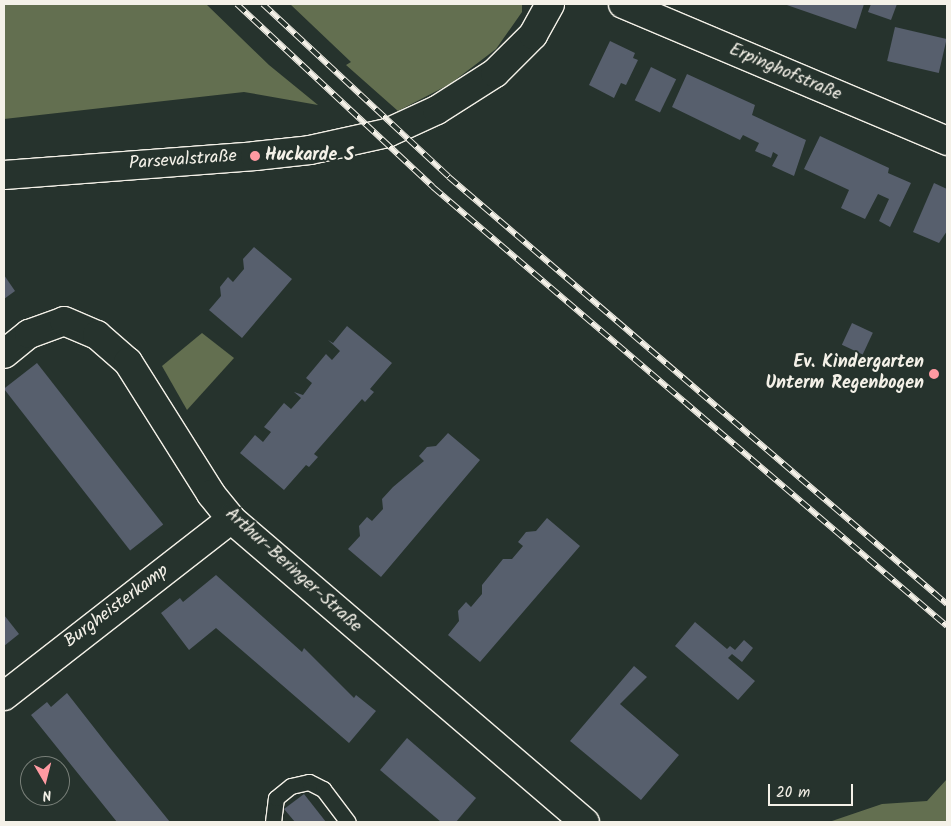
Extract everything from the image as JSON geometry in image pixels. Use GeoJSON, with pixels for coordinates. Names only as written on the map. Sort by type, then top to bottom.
{"type":"FeatureCollection","features":[{"type":"Feature","properties":{"kind":"street","name":"Parsevalstraße"},"geometry":{"type":"LineString","coordinates":[[4,175],[255,156],[310,150],[387,132],[437,110],[495,73],[534,34],[550,4]]}},
{"type":"Feature","properties":{"kind":"street","name":"Erpinghofstraße"},"geometry":{"type":"LineString","coordinates":[[622,4],[947,141]]}},
{"type":"Feature","properties":{"kind":"street","name":"Arthur-Beringer-Straße"},"geometry":{"type":"LineString","coordinates":[[4,354],[29,334],[64,321],[97,335],[128,362],[211,494],[231,519],[585,822]]}},
{"type":"Feature","properties":{"kind":"street","name":"Burgheisterkamp"},"geometry":{"type":"LineString","coordinates":[[4,696],[231,519]]}},
{"type":"Feature","properties":{"kind":"lane"},"geometry":{"type":"LineString","coordinates":[[273,822],[276,798],[291,786],[309,782],[323,789],[348,822]]}},
{"type":"Feature","properties":{"kind":"green space"},"geometry":{"type":"Polygon","coordinates":[[[4,4],[206,4],[269,65],[318,105],[244,92],[4,119],[4,4]]]}},
{"type":"Feature","properties":{"kind":"green space"},"geometry":{"type":"Polygon","coordinates":[[[290,4],[522,4],[522,12],[496,49],[450,84],[398,111],[346,65],[351,62],[290,4]]]}},
{"type":"Feature","properties":{"kind":"green space"},"geometry":{"type":"Polygon","coordinates":[[[202,333],[234,358],[187,410],[162,366],[202,333]]]}},
{"type":"Feature","properties":{"kind":"green space"},"geometry":{"type":"Polygon","coordinates":[[[947,779],[947,822],[829,822],[882,804],[927,801],[947,779]]]}},
{"type":"Feature","properties":{"kind":"building"},"geometry":{"type":"Polygon","coordinates":[[[784,4],[864,4],[856,29],[784,4]]]}},
{"type":"Feature","properties":{"kind":"building"},"geometry":{"type":"Polygon","coordinates":[[[871,4],[897,4],[891,20],[868,12],[871,4]]]}},
{"type":"Feature","properties":{"kind":"building"},"geometry":{"type":"Polygon","coordinates":[[[895,27],[947,39],[939,73],[887,61],[895,27]]]}},
{"type":"Feature","properties":{"kind":"building"},"geometry":{"type":"Polygon","coordinates":[[[610,41],[635,53],[633,58],[638,60],[626,85],[621,83],[614,98],[589,85],[610,41]]]}},
{"type":"Feature","properties":{"kind":"building"},"geometry":{"type":"Polygon","coordinates":[[[651,67],[676,79],[660,113],[635,100],[651,67]]]}},
{"type":"Feature","properties":{"kind":"building"},"geometry":{"type":"Polygon","coordinates":[[[687,74],[755,105],[752,115],[806,140],[794,176],[772,166],[778,155],[773,152],[771,158],[755,151],[759,143],[743,135],[740,140],[672,107],[687,74]]]}},
{"type":"Feature","properties":{"kind":"building"},"geometry":{"type":"Polygon","coordinates":[[[820,136],[889,168],[888,173],[911,183],[890,227],[879,221],[889,199],[878,194],[865,219],[841,208],[849,190],[804,169],[820,136]]]}},
{"type":"Feature","properties":{"kind":"building"},"geometry":{"type":"Polygon","coordinates":[[[934,183],[947,189],[947,231],[939,243],[913,232],[934,183]]]}},
{"type":"Feature","properties":{"kind":"building"},"geometry":{"type":"Polygon","coordinates":[[[254,247],[292,279],[242,338],[209,310],[221,296],[220,287],[228,277],[233,282],[244,269],[243,259],[254,247]]]}},
{"type":"Feature","properties":{"kind":"building"},"geometry":{"type":"Polygon","coordinates":[[[4,275],[15,291],[4,299],[4,275]]]}},
{"type":"Feature","properties":{"kind":"building"},"geometry":{"type":"Polygon","coordinates":[[[852,323],[873,333],[863,354],[842,345],[852,323]]]}},
{"type":"Feature","properties":{"kind":"building"},"geometry":{"type":"Polygon","coordinates":[[[347,326],[392,363],[370,389],[374,392],[365,402],[362,399],[314,454],[318,457],[309,467],[306,465],[284,490],[240,453],[255,435],[263,442],[271,432],[264,427],[284,403],[291,409],[301,398],[294,392],[303,395],[312,383],[306,378],[326,354],[332,360],[340,351],[328,340],[333,343],[347,326]]]}},
{"type":"Feature","properties":{"kind":"building"},"geometry":{"type":"Polygon","coordinates":[[[37,363],[163,525],[130,550],[4,389],[37,363]]]}},
{"type":"Feature","properties":{"kind":"building"},"geometry":{"type":"Polygon","coordinates":[[[448,433],[480,460],[381,577],[348,549],[360,536],[359,526],[367,517],[372,521],[383,509],[382,499],[393,487],[424,461],[419,456],[427,447],[436,446],[448,433]]]}},
{"type":"Feature","properties":{"kind":"building"},"geometry":{"type":"Polygon","coordinates":[[[547,518],[580,546],[480,662],[448,635],[459,621],[458,611],[466,602],[471,607],[482,594],[482,585],[503,559],[512,559],[523,546],[518,542],[526,532],[536,531],[547,518]]]}},
{"type":"Feature","properties":{"kind":"building"},"geometry":{"type":"Polygon","coordinates":[[[216,575],[302,652],[304,648],[354,698],[356,695],[376,711],[349,743],[216,628],[189,650],[161,613],[180,598],[183,602],[216,575]]]}},
{"type":"Feature","properties":{"kind":"building"},"geometry":{"type":"Polygon","coordinates":[[[4,615],[19,634],[4,646],[4,615]]]}},
{"type":"Feature","properties":{"kind":"building"},"geometry":{"type":"Polygon","coordinates":[[[695,622],[727,649],[730,646],[735,650],[744,640],[753,648],[742,662],[732,654],[728,658],[755,681],[738,700],[675,646],[695,622]]]}},
{"type":"Feature","properties":{"kind":"building"},"geometry":{"type":"Polygon","coordinates":[[[634,666],[647,677],[620,704],[679,755],[641,800],[570,741],[634,666]]]}},
{"type":"Feature","properties":{"kind":"building"},"geometry":{"type":"Polygon","coordinates":[[[67,693],[170,822],[117,822],[70,764],[70,756],[64,756],[31,715],[47,702],[51,707],[67,693]]]}},
{"type":"Feature","properties":{"kind":"building"},"geometry":{"type":"Polygon","coordinates":[[[407,738],[476,798],[456,822],[441,822],[380,770],[407,738]]]}},
{"type":"Feature","properties":{"kind":"building"},"geometry":{"type":"Polygon","coordinates":[[[304,794],[326,822],[295,822],[284,809],[304,794]]]}},
{"type":"Feature","properties":{"kind":"railway"},"geometry":{"type":"LineString","coordinates":[[237,4],[433,187],[947,626]]}},
{"type":"Feature","properties":{"kind":"railway"},"geometry":{"type":"LineString","coordinates":[[263,4],[449,177],[947,604]]}},
{"type":"Feature","properties":{"kind":"place","name":"Huckarde S"},"geometry":{"type":"Point","coordinates":[255,156]}},
{"type":"Feature","properties":{"kind":"place","name":"Ev. Kindergarten Unterm Regenbogen"},"geometry":{"type":"Point","coordinates":[934,374]}}]}
